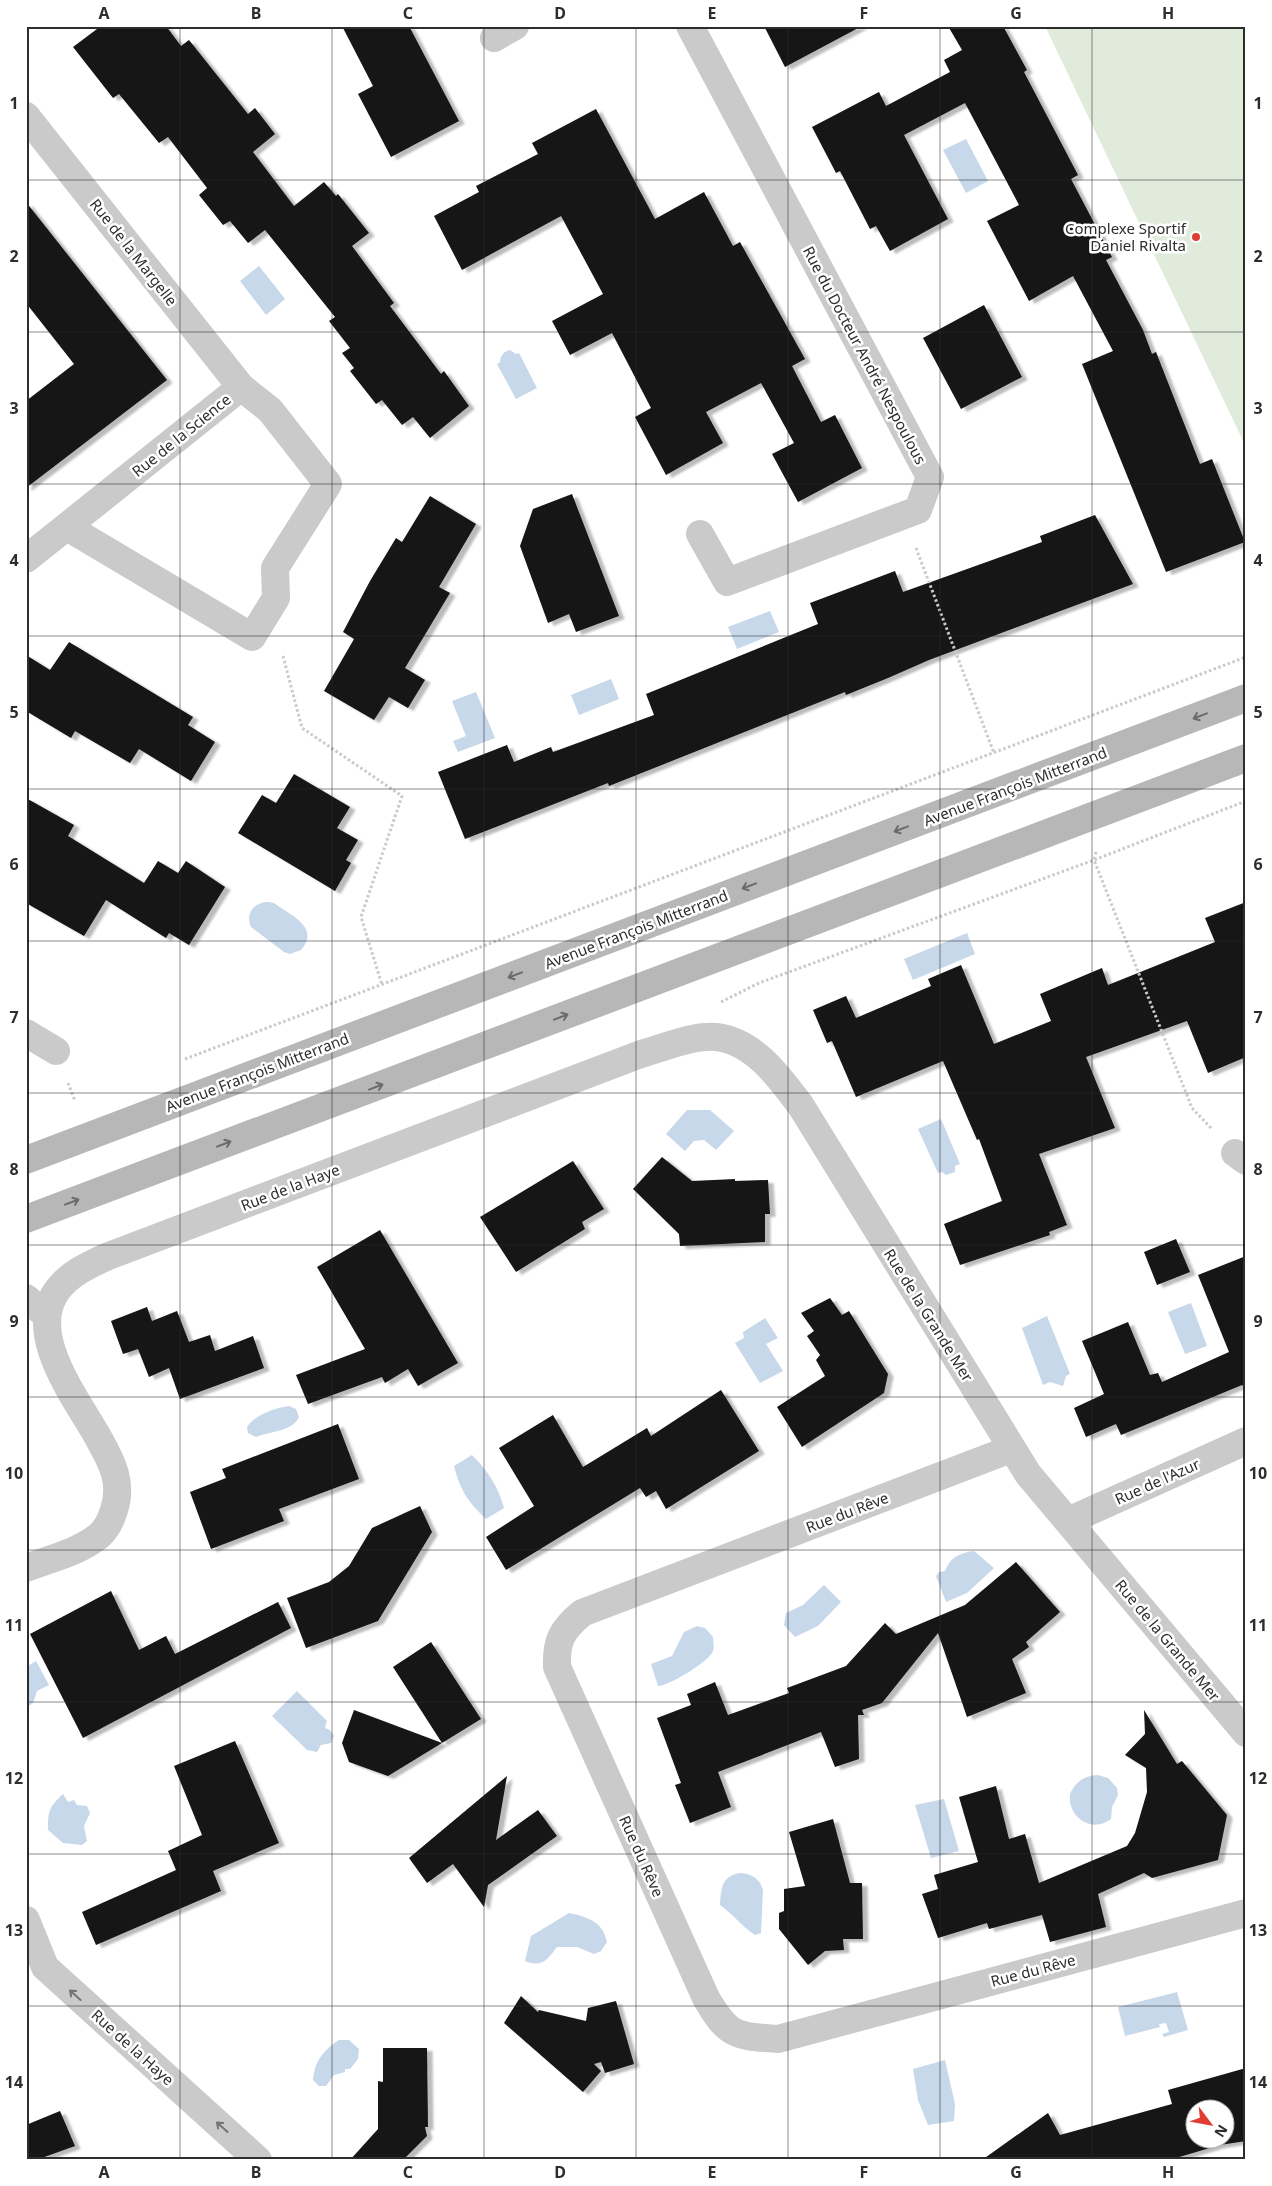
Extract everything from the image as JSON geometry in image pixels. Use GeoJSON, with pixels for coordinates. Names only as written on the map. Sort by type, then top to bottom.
{"type":"FeatureCollection","features":[{"type":"Feature","properties":{"kind":"main road","name":"Avenue François Mitterrand"},"geometry":{"type":"LineString","coordinates":[[26,1160],[1246,698]]}},
{"type":"Feature","properties":{"kind":"main road"},"geometry":{"type":"LineString","coordinates":[[26,1219],[1246,758]]}},
{"type":"Feature","properties":{"kind":"street","name":"Rue du Docteur André Nespoulous"},"geometry":{"type":"LineString","coordinates":[[690,26],[930,477],[918,510],[727,582],[700,534]]}},
{"type":"Feature","properties":{"kind":"street","name":"Rue de la Margelle"},"geometry":{"type":"LineString","coordinates":[[26,116],[241,387]]}},
{"type":"Feature","properties":{"kind":"street","name":"Rue de la Science"},"geometry":{"type":"LineString","coordinates":[[26,559],[66,526],[241,387],[270,410],[328,484],[275,568],[276,598],[252,637],[66,526]]}},
{"type":"Feature","properties":{"kind":"street"},"geometry":{"type":"LineString","coordinates":[[26,1033],[56,1050]]}},
{"type":"Feature","properties":{"kind":"street","name":"Rue de la Grande Mer"},"geometry":{"type":"LineString","coordinates":[[555,1087],[640,1054],[694,1039],[716,1037],[738,1044],[760,1058],[779,1077],[800,1106],[1028,1474],[1246,1733]]}},
{"type":"Feature","properties":{"kind":"street","name":"Rue de la Haye"},"geometry":{"type":"LineString","coordinates":[[26,1568],[78,1548],[97,1538],[111,1521],[117,1500],[117,1479],[109,1458],[53,1356],[36,1307],[80,1270],[106,1257],[555,1087]]}},
{"type":"Feature","properties":{"kind":"street","name":"Rue de l'Azur"},"geometry":{"type":"LineString","coordinates":[[1068,1521],[1246,1441]]}},
{"type":"Feature","properties":{"kind":"street","name":"Rue du Rêve"},"geometry":{"type":"LineString","coordinates":[[1011,1449],[582,1613],[566,1627],[556,1647],[557,1667],[706,1998],[721,2023],[744,2037],[778,2039],[1246,1913]]}},
{"type":"Feature","properties":{"kind":"street","name":"Rue de la Haye"},"geometry":{"type":"LineString","coordinates":[[26,1920],[32,1952],[45,1967],[258,2160]]}},
{"type":"Feature","properties":{"kind":"path"},"geometry":{"type":"LineString","coordinates":[[904,516],[994,753]]}},
{"type":"Feature","properties":{"kind":"path"},"geometry":{"type":"LineString","coordinates":[[261,622],[278,635],[302,728],[402,796],[361,917],[382,985]]}},
{"type":"Feature","properties":{"kind":"path"},"geometry":{"type":"LineString","coordinates":[[178,1062],[1246,658]]}},
{"type":"Feature","properties":{"kind":"path"},"geometry":{"type":"LineString","coordinates":[[1077,721],[1090,757]]}},
{"type":"Feature","properties":{"kind":"path"},"geometry":{"type":"LineString","coordinates":[[1109,809],[1094,860],[1192,1108],[1240,1157]]}},
{"type":"Feature","properties":{"kind":"path"},"geometry":{"type":"LineString","coordinates":[[67,1104],[85,1098]]}},
{"type":"Feature","properties":{"kind":"green space","name":"Complexe Sportif Daniel Rivalta"},"geometry":{"type":"Polygon","coordinates":[[[1045,26],[1246,26],[1246,447],[1045,26]]]}},
{"type":"Feature","properties":{"kind":"water"},"geometry":{"type":"Polygon","coordinates":[[[966,139],[988,181],[966,193],[943,150],[966,139]]]}},
{"type":"Feature","properties":{"kind":"water"},"geometry":{"type":"Polygon","coordinates":[[[259,266],[285,299],[266,315],[240,281],[259,266]]]}},
{"type":"Feature","properties":{"kind":"water"},"geometry":{"type":"Polygon","coordinates":[[[510,350],[516,354],[519,353],[537,388],[516,399],[497,364],[500,362],[503,354],[510,350]]]}},
{"type":"Feature","properties":{"kind":"water"},"geometry":{"type":"Polygon","coordinates":[[[770,611],[779,632],[737,649],[728,627],[770,611]]]}},
{"type":"Feature","properties":{"kind":"water"},"geometry":{"type":"Polygon","coordinates":[[[611,679],[619,699],[579,715],[571,695],[611,679]]]}},
{"type":"Feature","properties":{"kind":"water"},"geometry":{"type":"Polygon","coordinates":[[[476,692],[495,738],[458,752],[453,741],[466,736],[452,701],[476,692]]]}},
{"type":"Feature","properties":{"kind":"water"},"geometry":{"type":"Polygon","coordinates":[[[274,903],[301,922],[307,935],[306,942],[301,950],[290,954],[284,952],[251,927],[249,918],[252,910],[259,904],[274,903]]]}},
{"type":"Feature","properties":{"kind":"water"},"geometry":{"type":"Polygon","coordinates":[[[967,933],[975,954],[913,980],[904,959],[967,933]]]}},
{"type":"Feature","properties":{"kind":"water"},"geometry":{"type":"Polygon","coordinates":[[[687,1110],[710,1110],[734,1131],[716,1150],[704,1140],[694,1141],[685,1151],[666,1134],[687,1110]]]}},
{"type":"Feature","properties":{"kind":"water"},"geometry":{"type":"Polygon","coordinates":[[[941,1119],[960,1164],[955,1166],[955,1172],[946,1175],[942,1172],[938,1173],[918,1129],[941,1119]]]}},
{"type":"Feature","properties":{"kind":"water"},"geometry":{"type":"Polygon","coordinates":[[[1191,1303],[1207,1346],[1185,1354],[1168,1312],[1191,1303]]]}},
{"type":"Feature","properties":{"kind":"water"},"geometry":{"type":"Polygon","coordinates":[[[1047,1316],[1070,1374],[1066,1376],[1063,1386],[1050,1382],[1043,1385],[1022,1328],[1047,1316]]]}},
{"type":"Feature","properties":{"kind":"water"},"geometry":{"type":"Polygon","coordinates":[[[765,1318],[778,1338],[766,1344],[783,1371],[760,1383],[735,1343],[744,1338],[743,1332],[765,1318]]]}},
{"type":"Feature","properties":{"kind":"water"},"geometry":{"type":"Polygon","coordinates":[[[289,1406],[296,1409],[299,1417],[291,1426],[256,1437],[248,1433],[247,1427],[255,1419],[271,1410],[289,1406]]]}},
{"type":"Feature","properties":{"kind":"water"},"geometry":{"type":"Polygon","coordinates":[[[472,1455],[492,1479],[504,1508],[486,1519],[474,1507],[466,1495],[454,1466],[472,1455]]]}},
{"type":"Feature","properties":{"kind":"water"},"geometry":{"type":"Polygon","coordinates":[[[974,1551],[994,1568],[967,1593],[946,1602],[936,1576],[939,1572],[945,1571],[956,1556],[974,1551]]]}},
{"type":"Feature","properties":{"kind":"water"},"geometry":{"type":"Polygon","coordinates":[[[824,1585],[841,1602],[818,1626],[795,1637],[784,1625],[786,1613],[803,1605],[824,1585]]]}},
{"type":"Feature","properties":{"kind":"water"},"geometry":{"type":"Polygon","coordinates":[[[697,1626],[705,1628],[713,1637],[714,1647],[712,1653],[687,1673],[658,1686],[651,1664],[672,1656],[684,1632],[697,1626]]]}},
{"type":"Feature","properties":{"kind":"water"},"geometry":{"type":"Polygon","coordinates":[[[36,1661],[49,1685],[37,1691],[33,1703],[26,1708],[26,1667],[36,1661]]]}},
{"type":"Feature","properties":{"kind":"water"},"geometry":{"type":"Polygon","coordinates":[[[297,1691],[327,1721],[325,1728],[330,1730],[334,1736],[331,1743],[321,1745],[317,1752],[307,1750],[272,1716],[297,1691]]]}},
{"type":"Feature","properties":{"kind":"water"},"geometry":{"type":"Polygon","coordinates":[[[1098,1775],[1108,1778],[1117,1788],[1118,1795],[1112,1807],[1111,1819],[1096,1825],[1082,1821],[1077,1816],[1072,1810],[1070,1794],[1081,1780],[1098,1775]]]}},
{"type":"Feature","properties":{"kind":"water"},"geometry":{"type":"Polygon","coordinates":[[[63,1794],[68,1802],[74,1800],[77,1805],[87,1806],[90,1813],[84,1826],[87,1841],[82,1845],[63,1843],[48,1830],[50,1810],[63,1794]]]}},
{"type":"Feature","properties":{"kind":"water"},"geometry":{"type":"Polygon","coordinates":[[[944,1799],[959,1851],[931,1858],[915,1805],[944,1799]]]}},
{"type":"Feature","properties":{"kind":"water"},"geometry":{"type":"Polygon","coordinates":[[[741,1873],[755,1878],[763,1890],[761,1933],[755,1935],[720,1905],[724,1883],[730,1876],[741,1873]]]}},
{"type":"Feature","properties":{"kind":"water"},"geometry":{"type":"Polygon","coordinates":[[[569,1913],[588,1918],[602,1929],[607,1942],[601,1951],[594,1954],[577,1947],[557,1947],[544,1962],[536,1964],[525,1961],[531,1936],[569,1913]]]}},
{"type":"Feature","properties":{"kind":"water"},"geometry":{"type":"Polygon","coordinates":[[[1177,1992],[1188,2030],[1164,2037],[1162,2034],[1169,2032],[1166,2023],[1159,2024],[1160,2027],[1125,2036],[1118,2007],[1177,1992]]]}},
{"type":"Feature","properties":{"kind":"water"},"geometry":{"type":"Polygon","coordinates":[[[339,2040],[349,2040],[359,2049],[358,2059],[350,2069],[345,2069],[345,2072],[334,2075],[326,2086],[319,2086],[313,2080],[318,2061],[328,2048],[339,2040]]]}},
{"type":"Feature","properties":{"kind":"water"},"geometry":{"type":"Polygon","coordinates":[[[945,2060],[955,2104],[954,2121],[928,2125],[918,2100],[913,2069],[945,2060]]]}},
{"type":"Feature","properties":{"kind":"building"},"geometry":{"type":"Polygon","coordinates":[[[101,26],[166,26],[181,46],[189,40],[248,114],[255,108],[275,134],[253,152],[294,206],[324,182],[336,196],[338,194],[369,233],[352,246],[394,303],[390,306],[441,374],[444,371],[469,406],[430,438],[413,417],[402,425],[382,400],[376,404],[350,371],[354,368],[342,353],[350,348],[329,321],[335,317],[265,230],[248,243],[230,221],[223,225],[199,195],[207,188],[168,137],[159,143],[119,94],[113,98],[73,47],[101,26]]]}},
{"type":"Feature","properties":{"kind":"building"},"geometry":{"type":"Polygon","coordinates":[[[342,26],[409,26],[459,121],[391,157],[358,94],[373,86],[342,26]]]}},
{"type":"Feature","properties":{"kind":"building"},"geometry":{"type":"Polygon","coordinates":[[[764,26],[862,26],[785,67],[764,26]]]}},
{"type":"Feature","properties":{"kind":"building"},"geometry":{"type":"Polygon","coordinates":[[[948,26],[1003,26],[1027,70],[1024,72],[1078,175],[1071,179],[1112,257],[1106,260],[1143,330],[1152,354],[1156,352],[1200,464],[1212,459],[1245,542],[1166,572],[1082,364],[1113,351],[1073,276],[1029,301],[987,221],[1019,205],[965,103],[904,135],[948,219],[890,251],[876,226],[870,229],[840,171],[836,173],[812,127],[879,92],[886,106],[950,72],[944,60],[962,50],[948,26]]]}},
{"type":"Feature","properties":{"kind":"building"},"geometry":{"type":"Polygon","coordinates":[[[596,109],[655,219],[704,192],[733,246],[740,242],[805,359],[792,366],[821,422],[835,415],[862,468],[798,502],[772,454],[794,443],[761,383],[706,412],[723,443],[666,475],[635,417],[651,408],[612,333],[570,355],[552,321],[603,294],[561,216],[462,270],[434,216],[479,192],[476,186],[538,154],[532,143],[596,109]]]}},
{"type":"Feature","properties":{"kind":"building"},"geometry":{"type":"Polygon","coordinates":[[[26,202],[167,380],[26,488],[26,401],[74,364],[26,303],[26,202]]]}},
{"type":"Feature","properties":{"kind":"building"},"geometry":{"type":"Polygon","coordinates":[[[984,305],[1022,377],[961,409],[923,338],[984,305]]]}},
{"type":"Feature","properties":{"kind":"building"},"geometry":{"type":"Polygon","coordinates":[[[572,494],[619,616],[576,632],[569,614],[548,623],[520,546],[533,509],[572,494]]]}},
{"type":"Feature","properties":{"kind":"building"},"geometry":{"type":"Polygon","coordinates":[[[430,496],[476,524],[439,587],[450,593],[405,668],[425,680],[408,708],[389,697],[374,720],[324,691],[354,639],[343,632],[370,581],[396,538],[402,542],[430,496]]]}},
{"type":"Feature","properties":{"kind":"building"},"geometry":{"type":"Polygon","coordinates":[[[1095,515],[1133,584],[929,660],[846,695],[845,692],[609,786],[608,783],[465,839],[438,772],[507,745],[514,762],[551,747],[553,752],[654,715],[646,694],[818,624],[810,603],[895,571],[903,592],[1042,542],[1040,536],[1095,515]]]}},
{"type":"Feature","properties":{"kind":"building"},"geometry":{"type":"Polygon","coordinates":[[[69,642],[193,717],[188,725],[215,742],[191,781],[139,749],[130,763],[75,731],[71,738],[26,711],[26,655],[50,670],[69,642]]]}},
{"type":"Feature","properties":{"kind":"building"},"geometry":{"type":"Polygon","coordinates":[[[294,774],[350,807],[337,828],[358,840],[346,860],[351,863],[335,891],[238,833],[262,795],[276,803],[294,774]]]}},
{"type":"Feature","properties":{"kind":"building"},"geometry":{"type":"Polygon","coordinates":[[[26,798],[74,825],[68,836],[144,883],[158,861],[178,873],[186,861],[225,887],[189,945],[169,933],[166,938],[106,900],[84,936],[26,903],[26,798]]]}},
{"type":"Feature","properties":{"kind":"building"},"geometry":{"type":"Polygon","coordinates":[[[1246,902],[1246,1057],[1208,1073],[1187,1021],[1086,1057],[1115,1128],[1039,1154],[1067,1225],[1049,1232],[1050,1235],[960,1265],[944,1224],[1002,1201],[979,1139],[977,1140],[943,1061],[856,1097],[832,1041],[827,1043],[813,1010],[846,996],[856,1018],[931,986],[928,979],[961,965],[994,1044],[1051,1021],[1040,994],[1102,968],[1108,985],[1215,942],[1205,918],[1246,902]]]}},
{"type":"Feature","properties":{"kind":"building"},"geometry":{"type":"Polygon","coordinates":[[[662,1157],[692,1181],[768,1180],[770,1214],[765,1214],[765,1242],[680,1246],[679,1234],[633,1189],[662,1157]]]}},
{"type":"Feature","properties":{"kind":"building"},"geometry":{"type":"Polygon","coordinates":[[[573,1161],[604,1209],[582,1222],[585,1229],[516,1272],[480,1217],[573,1161]]]}},
{"type":"Feature","properties":{"kind":"building"},"geometry":{"type":"Polygon","coordinates":[[[380,1230],[458,1363],[418,1386],[408,1369],[385,1383],[382,1377],[308,1404],[296,1375],[365,1349],[317,1267],[380,1230]]]}},
{"type":"Feature","properties":{"kind":"building"},"geometry":{"type":"Polygon","coordinates":[[[1176,1239],[1190,1272],[1157,1285],[1144,1252],[1176,1239]]]}},
{"type":"Feature","properties":{"kind":"building"},"geometry":{"type":"Polygon","coordinates":[[[1246,1256],[1246,1389],[1242,1385],[1121,1435],[1116,1424],[1086,1437],[1074,1408],[1104,1394],[1082,1341],[1128,1322],[1150,1375],[1158,1373],[1162,1382],[1229,1352],[1198,1275],[1246,1256]]]}},
{"type":"Feature","properties":{"kind":"building"},"geometry":{"type":"Polygon","coordinates":[[[830,1298],[842,1315],[849,1311],[888,1374],[884,1393],[802,1447],[777,1407],[825,1376],[816,1360],[820,1355],[807,1336],[814,1331],[801,1313],[830,1298]]]}},
{"type":"Feature","properties":{"kind":"building"},"geometry":{"type":"Polygon","coordinates":[[[147,1307],[152,1321],[177,1311],[189,1342],[210,1335],[215,1351],[253,1336],[264,1368],[180,1399],[169,1368],[149,1377],[138,1349],[123,1354],[111,1321],[147,1307]]]}},
{"type":"Feature","properties":{"kind":"building"},"geometry":{"type":"Polygon","coordinates":[[[721,1390],[759,1451],[666,1509],[656,1491],[646,1497],[640,1488],[506,1570],[486,1537],[534,1506],[499,1448],[553,1415],[583,1467],[647,1428],[651,1436],[721,1390]]]}},
{"type":"Feature","properties":{"kind":"building"},"geometry":{"type":"Polygon","coordinates":[[[338,1424],[359,1479],[279,1509],[284,1521],[211,1549],[190,1492],[226,1478],[222,1469],[338,1424]]]}},
{"type":"Feature","properties":{"kind":"building"},"geometry":{"type":"Polygon","coordinates":[[[420,1506],[432,1532],[378,1621],[306,1648],[287,1598],[329,1582],[349,1566],[372,1528],[420,1506]]]}},
{"type":"Feature","properties":{"kind":"building"},"geometry":{"type":"Polygon","coordinates":[[[1016,1562],[1060,1612],[1026,1642],[1029,1647],[1012,1659],[1026,1693],[967,1717],[938,1633],[882,1703],[862,1710],[864,1715],[858,1715],[859,1759],[835,1767],[821,1732],[718,1772],[731,1807],[690,1823],[675,1785],[681,1783],[657,1718],[691,1705],[687,1694],[715,1682],[728,1715],[789,1693],[787,1688],[846,1666],[885,1623],[896,1634],[965,1605],[1016,1562]]]}},
{"type":"Feature","properties":{"kind":"building"},"geometry":{"type":"Polygon","coordinates":[[[111,1591],[139,1650],[166,1636],[175,1654],[278,1602],[291,1628],[83,1738],[30,1634],[111,1591]]]}},
{"type":"Feature","properties":{"kind":"building"},"geometry":{"type":"Polygon","coordinates":[[[431,1642],[481,1719],[442,1743],[393,1667],[431,1642]]]}},
{"type":"Feature","properties":{"kind":"building"},"geometry":{"type":"Polygon","coordinates":[[[354,1710],[442,1743],[388,1776],[349,1762],[342,1743],[354,1710]]]}},
{"type":"Feature","properties":{"kind":"building"},"geometry":{"type":"Polygon","coordinates":[[[1144,1710],[1177,1764],[1182,1761],[1227,1815],[1218,1860],[1152,1878],[1144,1873],[1098,1894],[1106,1927],[1050,1942],[1042,1915],[989,1929],[987,1923],[938,1938],[922,1894],[938,1889],[934,1875],[978,1862],[959,1797],[996,1786],[1009,1839],[1025,1834],[1039,1883],[1127,1846],[1135,1833],[1147,1792],[1146,1768],[1125,1755],[1145,1734],[1144,1710]]]}},
{"type":"Feature","properties":{"kind":"building"},"geometry":{"type":"Polygon","coordinates":[[[235,1741],[279,1843],[213,1871],[221,1891],[96,1945],[82,1912],[176,1870],[168,1851],[202,1835],[174,1766],[235,1741]]]}},
{"type":"Feature","properties":{"kind":"building"},"geometry":{"type":"Polygon","coordinates":[[[507,1776],[496,1840],[538,1810],[557,1836],[488,1885],[484,1907],[453,1864],[427,1883],[409,1858],[507,1776]]]}},
{"type":"Feature","properties":{"kind":"building"},"geometry":{"type":"Polygon","coordinates":[[[833,1819],[850,1883],[862,1883],[863,1939],[843,1939],[844,1950],[825,1951],[808,1965],[779,1929],[779,1913],[784,1911],[784,1889],[805,1886],[789,1832],[833,1819]]]}},
{"type":"Feature","properties":{"kind":"building"},"geometry":{"type":"Polygon","coordinates":[[[521,1996],[538,2012],[539,2010],[586,2021],[588,2008],[616,2001],[634,2064],[605,2073],[601,2062],[594,2064],[601,2071],[583,2092],[504,2023],[521,1996]]]}},
{"type":"Feature","properties":{"kind":"building"},"geometry":{"type":"Polygon","coordinates":[[[383,2048],[427,2048],[428,2127],[425,2127],[427,2136],[403,2160],[350,2160],[378,2129],[378,2081],[383,2082],[383,2048]]]}},
{"type":"Feature","properties":{"kind":"building"},"geometry":{"type":"Polygon","coordinates":[[[1246,2068],[1246,2141],[1234,2143],[1234,2098],[1184,2098],[1184,2148],[1210,2148],[1169,2160],[982,2160],[1048,2113],[1060,2135],[1172,2104],[1168,2090],[1246,2068]]]}},
{"type":"Feature","properties":{"kind":"building"},"geometry":{"type":"Polygon","coordinates":[[[60,2111],[75,2146],[36,2160],[26,2160],[26,2125],[60,2111]]]}},
{"type":"Feature","properties":{"kind":"place","name":"Complexe Sportif Daniel Rivalta"},"geometry":{"type":"Point","coordinates":[1196,237]}}]}
